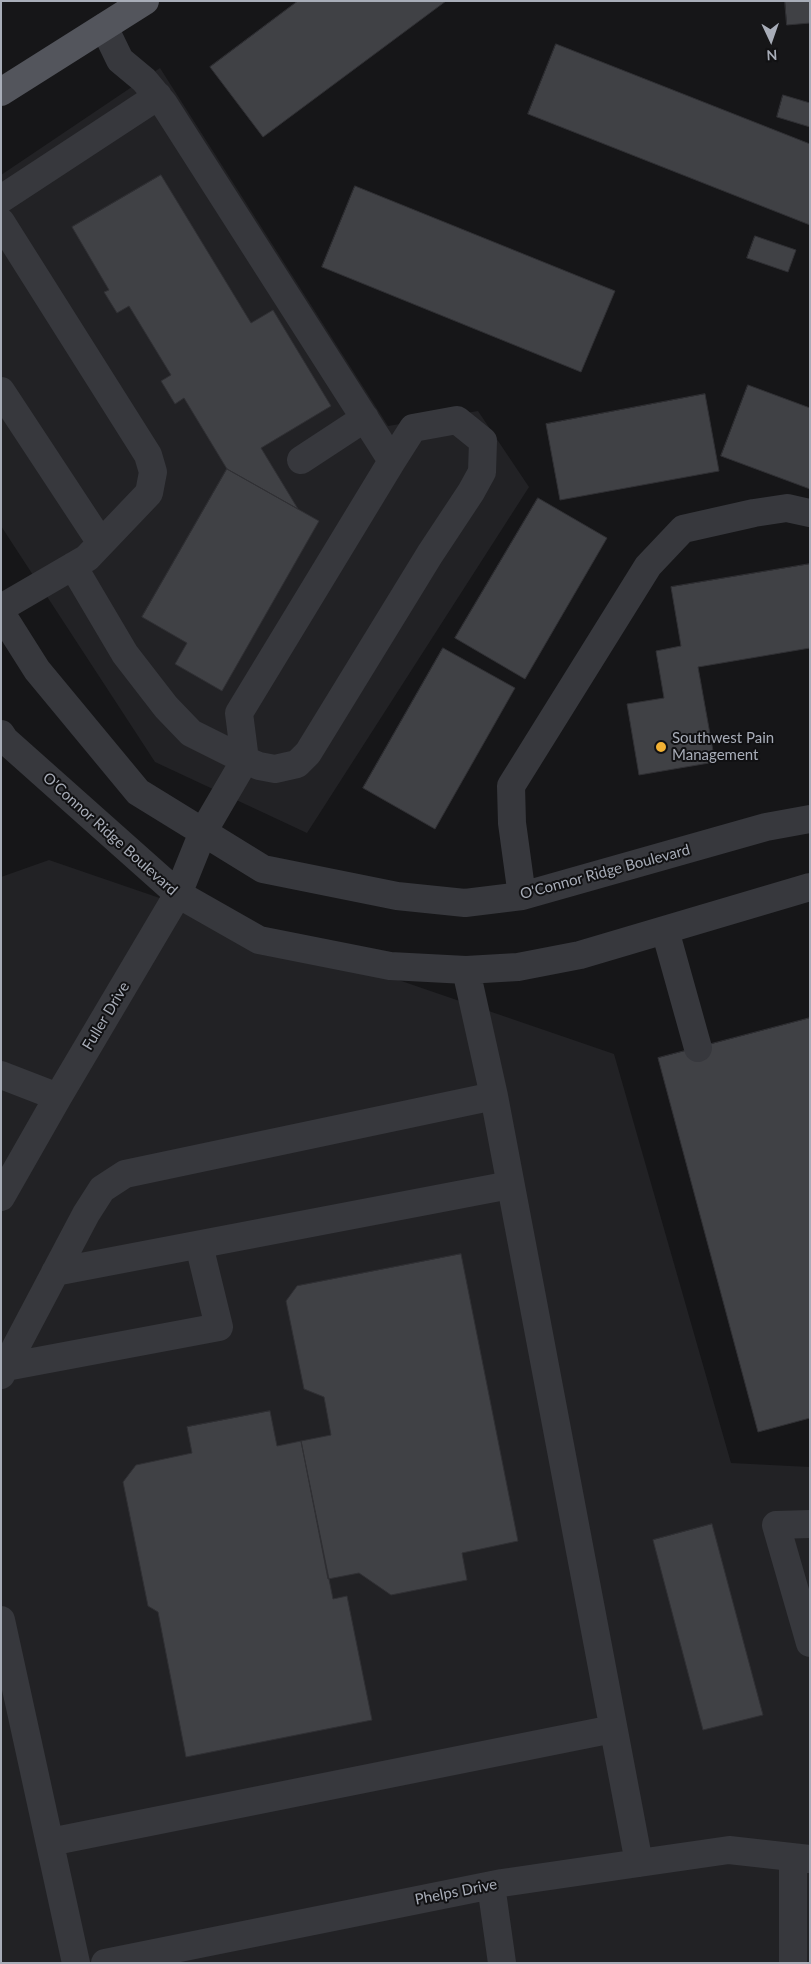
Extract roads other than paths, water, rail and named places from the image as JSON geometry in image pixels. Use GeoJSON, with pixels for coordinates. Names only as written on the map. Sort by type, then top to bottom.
{"type":"FeatureCollection","features":[{"type":"Feature","properties":{"kind":"main road"},"geometry":{"type":"LineString","coordinates":[[1,92],[145,1]]}},
{"type":"Feature","properties":{"kind":"street"},"geometry":{"type":"LineString","coordinates":[[104,27],[120,60],[144,80],[158,96],[392,461]]}},
{"type":"Feature","properties":{"kind":"street"},"geometry":{"type":"LineString","coordinates":[[1,199],[158,96]]}},
{"type":"Feature","properties":{"kind":"street"},"geometry":{"type":"LineString","coordinates":[[1,222],[148,455],[154,472],[149,493],[87,558],[1,608]]}},
{"type":"Feature","properties":{"kind":"street"},"geometry":{"type":"LineString","coordinates":[[1,391],[101,543]]}},
{"type":"Feature","properties":{"kind":"street"},"geometry":{"type":"LineString","coordinates":[[301,460],[365,418]]}},
{"type":"Feature","properties":{"kind":"street"},"geometry":{"type":"LineString","coordinates":[[73,566],[125,654],[166,707],[192,733],[245,760],[259,766],[275,769],[297,764],[308,753],[430,554],[471,492],[482,472],[482,441],[457,420],[413,428],[239,714],[245,760]]}},
{"type":"Feature","properties":{"kind":"street"},"geometry":{"type":"LineString","coordinates":[[522,896],[512,823],[511,786],[648,566],[683,529],[754,513],[787,508],[810,513]]}},
{"type":"Feature","properties":{"kind":"street","name":"O'Connor Ridge Boulevard"},"geometry":{"type":"LineString","coordinates":[[1,613],[37,670],[138,792],[263,869],[398,896],[465,902],[522,896],[766,828],[810,819]]}},
{"type":"Feature","properties":{"kind":"street","name":"O'Connor Ridge Boulevard"},"geometry":{"type":"LineString","coordinates":[[1,734],[178,894],[258,940],[390,966],[466,970],[518,967],[580,955],[810,887]]}},
{"type":"Feature","properties":{"kind":"street","name":"Fuller Drive"},"geometry":{"type":"LineString","coordinates":[[1,1197],[178,894],[203,832],[245,760]]}},
{"type":"Feature","properties":{"kind":"street"},"geometry":{"type":"LineString","coordinates":[[665,930],[698,1048]]}},
{"type":"Feature","properties":{"kind":"street"},"geometry":{"type":"LineString","coordinates":[[466,970],[494,1096],[639,1863]]}},
{"type":"Feature","properties":{"kind":"street"},"geometry":{"type":"LineString","coordinates":[[1,1075],[58,1097]]}},
{"type":"Feature","properties":{"kind":"street"},"geometry":{"type":"LineString","coordinates":[[3,1371],[86,1214],[102,1188],[125,1174],[494,1096]]}},
{"type":"Feature","properties":{"kind":"street"},"geometry":{"type":"LineString","coordinates":[[55,1272],[510,1185]]}},
{"type":"Feature","properties":{"kind":"street"},"geometry":{"type":"LineString","coordinates":[[3,1371],[219,1327],[199,1245]]}},
{"type":"Feature","properties":{"kind":"street"},"geometry":{"type":"LineString","coordinates":[[810,1524],[776,1525],[810,1642]]}},
{"type":"Feature","properties":{"kind":"street"},"geometry":{"type":"LineString","coordinates":[[1,1620],[76,1963]]}},
{"type":"Feature","properties":{"kind":"street"},"geometry":{"type":"LineString","coordinates":[[50,1842],[613,1729]]}},
{"type":"Feature","properties":{"kind":"street","name":"Phelps Drive"},"geometry":{"type":"LineString","coordinates":[[106,1963],[491,1885],[729,1850],[802,1858]]}},
{"type":"Feature","properties":{"kind":"street"},"geometry":{"type":"LineString","coordinates":[[793,1963],[802,1858]]}},
{"type":"Feature","properties":{"kind":"street"},"geometry":{"type":"LineString","coordinates":[[491,1885],[502,1963]]}},
{"type":"Feature","properties":{"kind":"place","name":"Southwest Pain Management"},"geometry":{"type":"Point","coordinates":[661,747]}}]}
